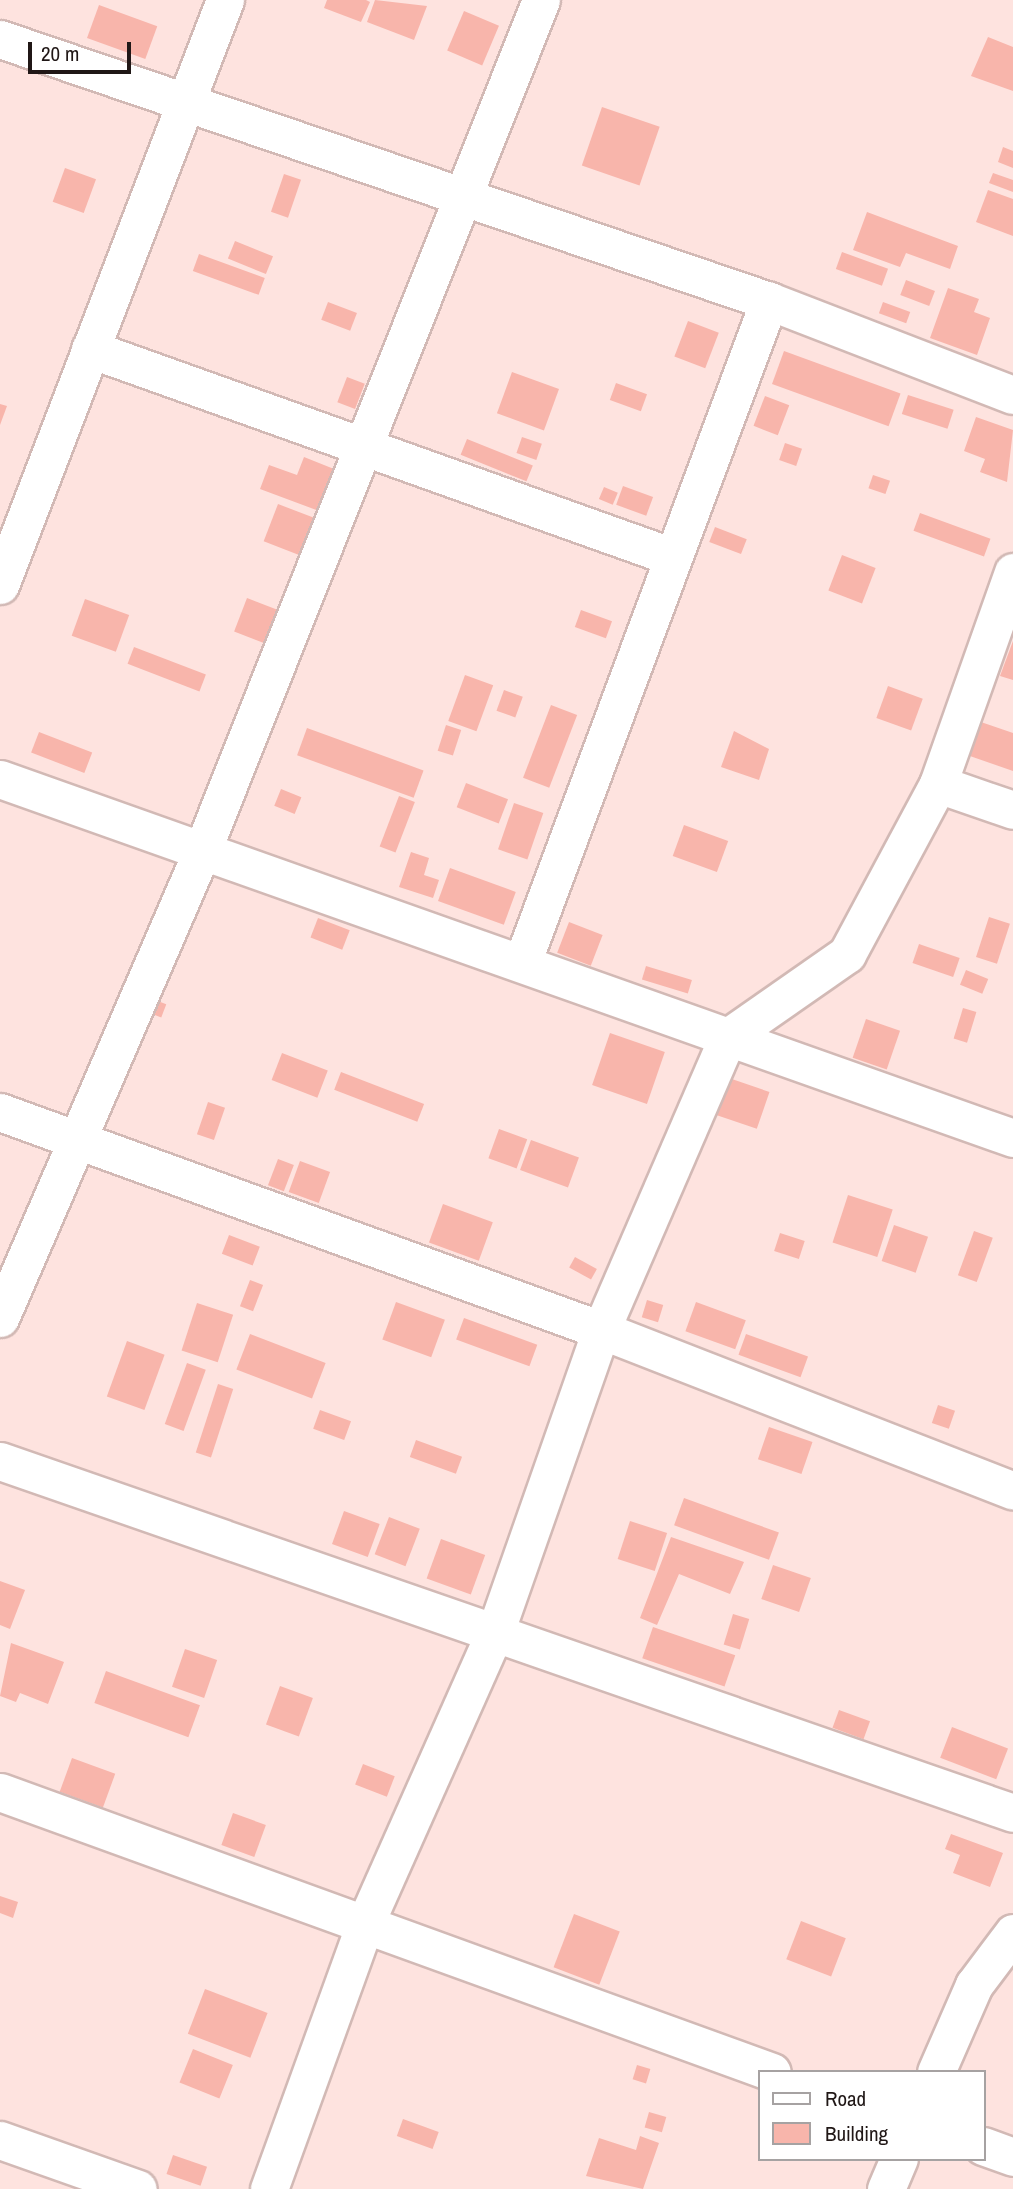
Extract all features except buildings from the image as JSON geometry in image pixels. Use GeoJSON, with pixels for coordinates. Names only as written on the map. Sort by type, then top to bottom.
{"type":"FeatureCollection","features":[{"type":"Feature","properties":{"kind":"street"},"geometry":{"type":"LineString","coordinates":[[0,585],[225,0]]}},
{"type":"Feature","properties":{"kind":"street"},"geometry":{"type":"LineString","coordinates":[[0,1318],[202,850],[541,0]]}},
{"type":"Feature","properties":{"kind":"street"},"geometry":{"type":"LineString","coordinates":[[0,39],[769,301],[1013,395]]}},
{"type":"Feature","properties":{"kind":"street"},"geometry":{"type":"LineString","coordinates":[[522,963],[769,301]]}},
{"type":"Feature","properties":{"kind":"street"},"geometry":{"type":"LineString","coordinates":[[90,349],[673,557]]}},
{"type":"Feature","properties":{"kind":"street"},"geometry":{"type":"LineString","coordinates":[[269,2189],[364,1926],[496,1630],[601,1330],[729,1037],[847,954],[938,784],[1013,572]]}},
{"type":"Feature","properties":{"kind":"street"},"geometry":{"type":"LineString","coordinates":[[0,779],[1013,1138]]}},
{"type":"Feature","properties":{"kind":"street"},"geometry":{"type":"LineString","coordinates":[[938,784],[1013,810]]}},
{"type":"Feature","properties":{"kind":"street"},"geometry":{"type":"LineString","coordinates":[[0,1112],[601,1330],[1013,1491]]}},
{"type":"Feature","properties":{"kind":"street"},"geometry":{"type":"LineString","coordinates":[[0,1461],[496,1630],[1013,1813]]}},
{"type":"Feature","properties":{"kind":"street"},"geometry":{"type":"LineString","coordinates":[[0,1792],[766,2070]]}},
{"type":"Feature","properties":{"kind":"street"},"geometry":{"type":"LineString","coordinates":[[937,2070],[974,1985],[1013,1933]]}},
{"type":"Feature","properties":{"kind":"street"},"geometry":{"type":"LineString","coordinates":[[0,2140],[138,2189]]}},
{"type":"Feature","properties":{"kind":"street"},"geometry":{"type":"LineString","coordinates":[[985,2147],[1013,2157]]}},
{"type":"Feature","properties":{"kind":"street"},"geometry":{"type":"LineString","coordinates":[[886,2189],[899,2161]]}}]}
